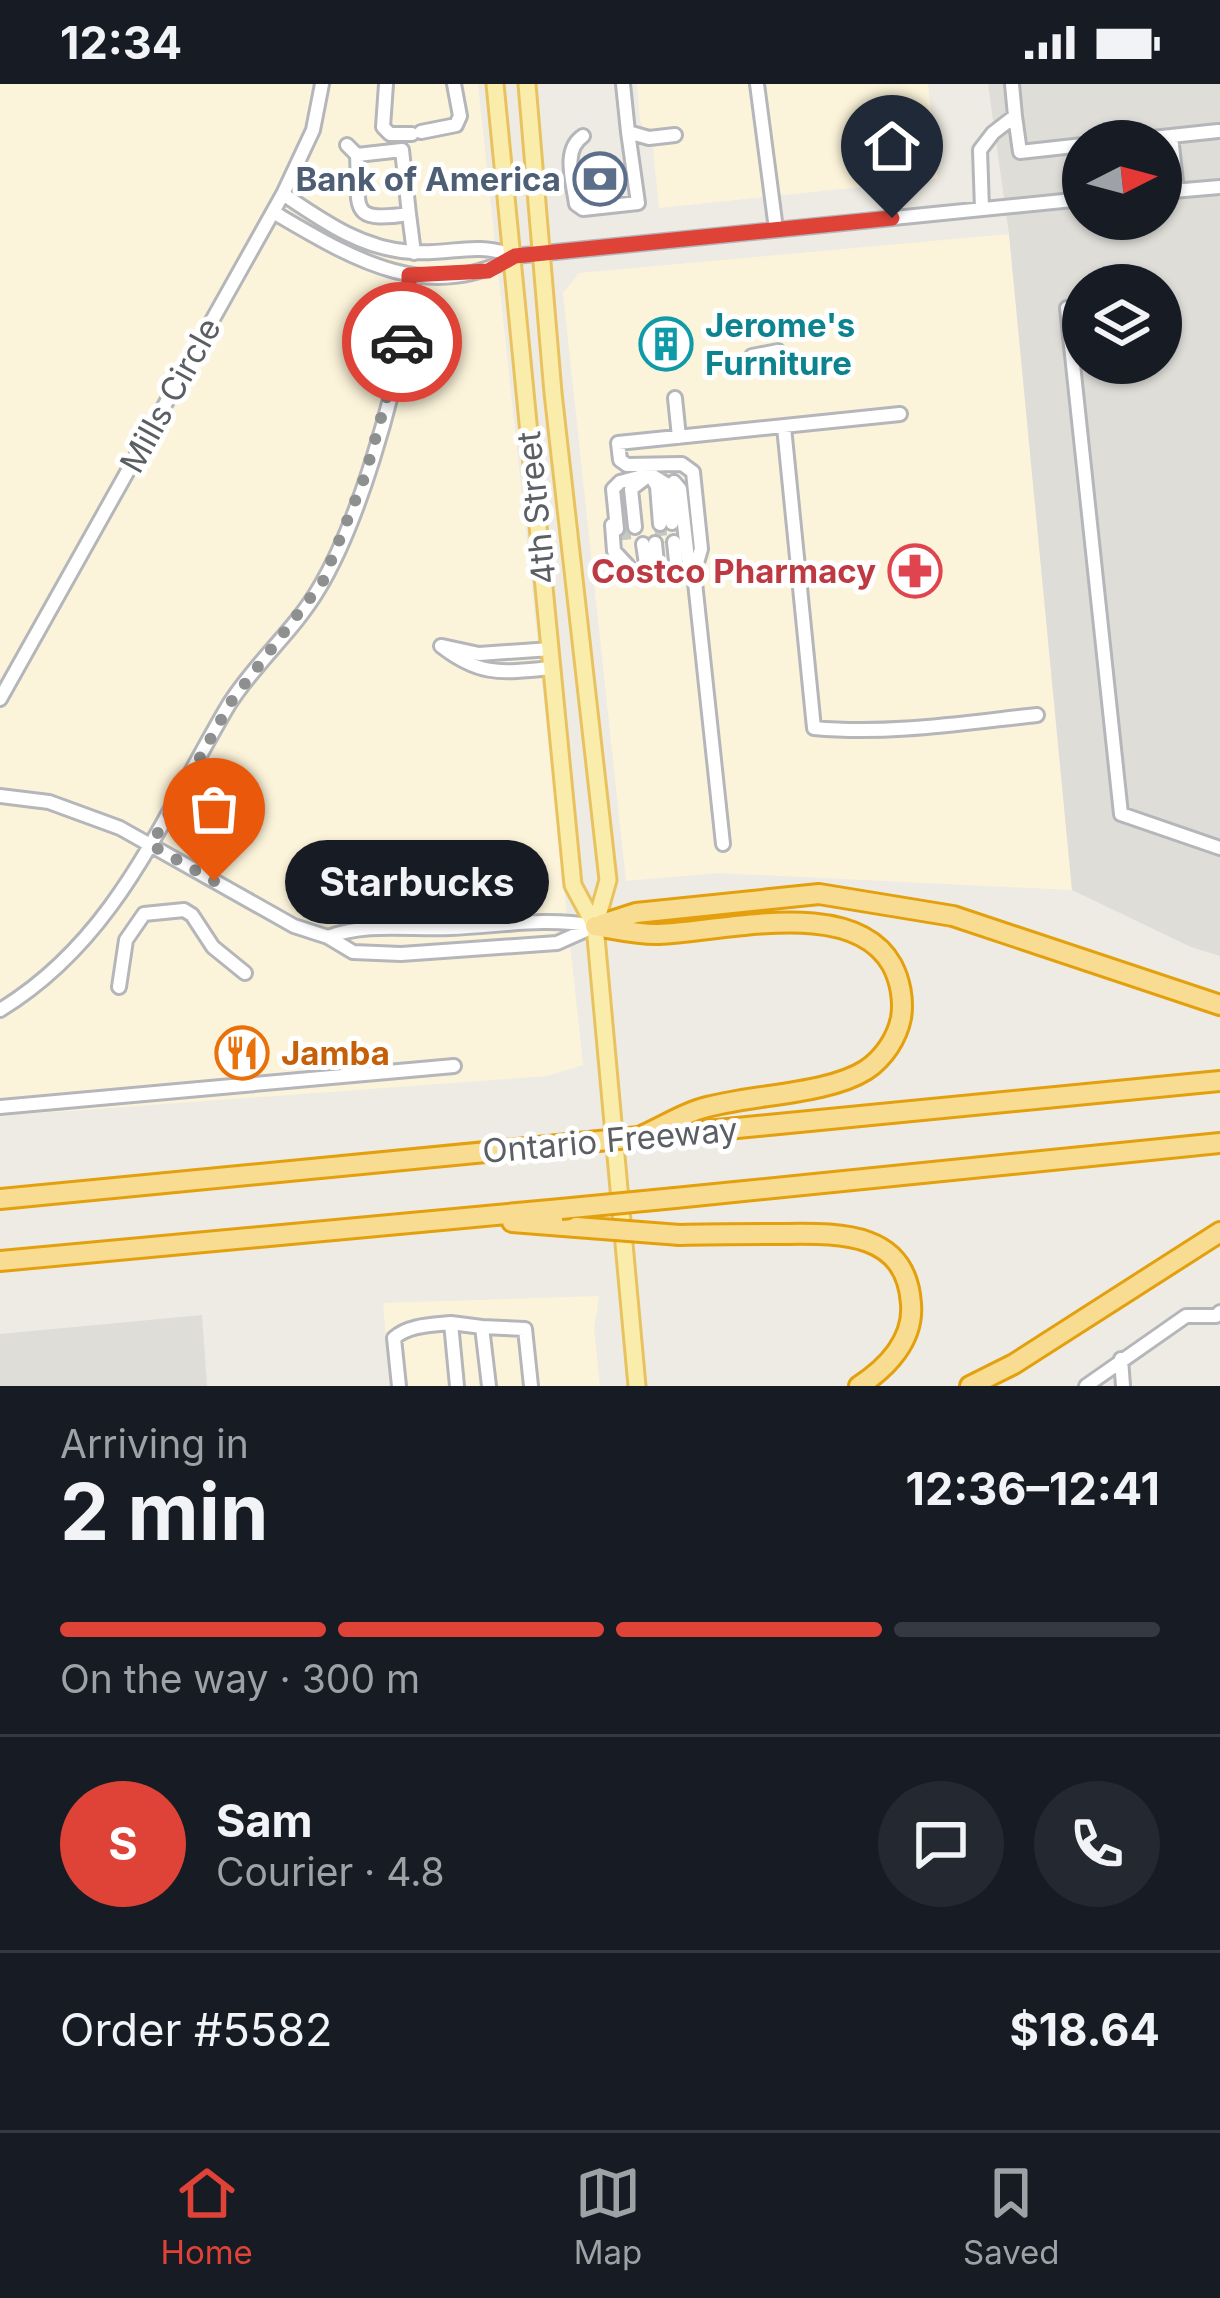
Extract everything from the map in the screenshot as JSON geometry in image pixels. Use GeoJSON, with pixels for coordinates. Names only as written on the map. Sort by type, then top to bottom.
{"type":"FeatureCollection","features":[{"type":"Feature","properties":{"kind":"highway"},"geometry":{"type":"LineString","coordinates":[[595,926],[636,913],[820,894],[953,916],[1220,1005]]}},
{"type":"Feature","properties":{"kind":"highway"},"geometry":{"type":"LineString","coordinates":[[595,926],[655,934],[780,923],[838,928],[881,949],[898,977],[901,1021],[882,1055],[865,1070],[825,1084],[698,1110],[672,1128]]}},
{"type":"Feature","properties":{"kind":"highway","name":"Ontario Freeway"},"geometry":{"type":"LineString","coordinates":[[0,1199],[639,1137],[672,1128],[1220,1081]]}},
{"type":"Feature","properties":{"kind":"highway","name":"Ontario Freeway"},"geometry":{"type":"LineString","coordinates":[[0,1261],[1220,1143]]}},
{"type":"Feature","properties":{"kind":"highway"},"geometry":{"type":"LineString","coordinates":[[459,1219],[680,1234],[844,1234],[886,1251],[908,1287],[910,1321],[900,1347],[859,1386]]}},
{"type":"Feature","properties":{"kind":"highway"},"geometry":{"type":"LineString","coordinates":[[970,1386],[1014,1364],[1220,1232]]}},
{"type":"Feature","properties":{"kind":"main road","name":"4th Street"},"geometry":{"type":"LineString","coordinates":[[495,84],[573,885],[595,926]]}},
{"type":"Feature","properties":{"kind":"main road","name":"4th Street"},"geometry":{"type":"LineString","coordinates":[[527,84],[540,253],[608,880],[595,926],[637,1386]]}},
{"type":"Feature","properties":{"kind":"street","name":"Mills Circle"},"geometry":{"type":"LineString","coordinates":[[0,699],[283,194],[313,130],[322,84]]}},
{"type":"Feature","properties":{"kind":"street"},"geometry":{"type":"LineString","coordinates":[[386,84],[382,127],[390,134],[456,124],[460,116],[454,84]]}},
{"type":"Feature","properties":{"kind":"street"},"geometry":{"type":"LineString","coordinates":[[583,136],[570,152],[576,204],[583,209],[638,203],[623,84]]}},
{"type":"Feature","properties":{"kind":"street"},"geometry":{"type":"LineString","coordinates":[[757,84],[776,230]]}},
{"type":"Feature","properties":{"kind":"street"},"geometry":{"type":"LineString","coordinates":[[1012,84],[1020,152],[1062,147]]}},
{"type":"Feature","properties":{"kind":"street"},"geometry":{"type":"LineString","coordinates":[[982,209],[980,150],[1015,116]]}},
{"type":"Feature","properties":{"kind":"street"},"geometry":{"type":"LineString","coordinates":[[1182,135],[1218,131]]}},
{"type":"Feature","properties":{"kind":"street"},"geometry":{"type":"LineString","coordinates":[[628,132],[649,138],[675,135]]}},
{"type":"Feature","properties":{"kind":"street"},"geometry":{"type":"LineString","coordinates":[[409,214],[366,217],[360,210],[352,150],[402,150],[414,253]]}},
{"type":"Feature","properties":{"kind":"street"},"geometry":{"type":"LineString","coordinates":[[1182,190],[1220,187]]}},
{"type":"Feature","properties":{"kind":"street"},"geometry":{"type":"LineString","coordinates":[[283,194],[358,240],[414,253],[484,246],[515,256]]}},
{"type":"Feature","properties":{"kind":"street"},"geometry":{"type":"LineString","coordinates":[[273,212],[354,260],[409,275],[488,271],[515,256],[540,253],[1062,201]]}},
{"type":"Feature","properties":{"kind":"street"},"geometry":{"type":"LineString","coordinates":[[1,1007],[40,984],[76,952],[108,913],[231,702],[317,592],[340,545],[371,458],[409,318],[409,275]]}},
{"type":"Feature","properties":{"kind":"street"},"geometry":{"type":"LineString","coordinates":[[752,356],[778,351]]}},
{"type":"Feature","properties":{"kind":"street"},"geometry":{"type":"LineString","coordinates":[[1075,384],[1121,814],[1220,848]]}},
{"type":"Feature","properties":{"kind":"street"},"geometry":{"type":"LineString","coordinates":[[675,398],[679,437]]}},
{"type":"Feature","properties":{"kind":"street"},"geometry":{"type":"LineString","coordinates":[[660,563],[680,490],[674,482],[620,460],[617,443],[900,414]]}},
{"type":"Feature","properties":{"kind":"street"},"geometry":{"type":"LineString","coordinates":[[784,427],[814,728],[925,729],[1037,715]]}},
{"type":"Feature","properties":{"kind":"street"},"geometry":{"type":"LineString","coordinates":[[660,563],[614,551],[609,496],[620,482],[682,464],[694,472],[701,549],[694,573],[723,844]]}},
{"type":"Feature","properties":{"kind":"street"},"geometry":{"type":"LineString","coordinates":[[648,526],[668,485],[649,471]]}},
{"type":"Feature","properties":{"kind":"street"},"geometry":{"type":"LineString","coordinates":[[648,526],[638,488],[649,471]]}},
{"type":"Feature","properties":{"kind":"street"},"geometry":{"type":"LineString","coordinates":[[648,526],[674,482]]}},
{"type":"Feature","properties":{"kind":"street"},"geometry":{"type":"LineString","coordinates":[[613,489],[648,526]]}},
{"type":"Feature","properties":{"kind":"street"},"geometry":{"type":"LineString","coordinates":[[650,544],[660,563]]}},
{"type":"Feature","properties":{"kind":"street"},"geometry":{"type":"LineString","coordinates":[[650,544],[660,563]]}},
{"type":"Feature","properties":{"kind":"street"},"geometry":{"type":"LineString","coordinates":[[650,544],[660,563]]}},
{"type":"Feature","properties":{"kind":"street"},"geometry":{"type":"LineString","coordinates":[[551,649],[479,653],[441,646],[465,665],[483,670],[553,668]]}},
{"type":"Feature","properties":{"kind":"street"},"geometry":{"type":"LineString","coordinates":[[0,668],[16,668]]}},
{"type":"Feature","properties":{"kind":"street"},"geometry":{"type":"LineString","coordinates":[[0,796],[21,796],[76,810],[151,845],[294,926],[328,937],[353,952],[401,954],[557,943],[595,926]]}},
{"type":"Feature","properties":{"kind":"street"},"geometry":{"type":"LineString","coordinates":[[119,987],[126,940],[144,914],[184,910],[213,947],[245,973]]}},
{"type":"Feature","properties":{"kind":"street"},"geometry":{"type":"LineString","coordinates":[[328,937],[357,926],[441,928],[555,919],[595,926]]}},
{"type":"Feature","properties":{"kind":"street"},"geometry":{"type":"LineString","coordinates":[[0,1107],[454,1066]]}},
{"type":"Feature","properties":{"kind":"street"},"geometry":{"type":"LineString","coordinates":[[1086,1386],[1186,1316],[1218,1314]]}},
{"type":"Feature","properties":{"kind":"street"},"geometry":{"type":"LineString","coordinates":[[451,1323],[457,1386]]}},
{"type":"Feature","properties":{"kind":"street"},"geometry":{"type":"LineString","coordinates":[[399,1386],[394,1338],[414,1327],[451,1323],[525,1329],[531,1386]]}},
{"type":"Feature","properties":{"kind":"street"},"geometry":{"type":"LineString","coordinates":[[482,1327],[489,1386]]}},
{"type":"Feature","properties":{"kind":"street"},"geometry":{"type":"LineString","coordinates":[[1120,1360],[1123,1386]]}},
{"type":"Feature","properties":{"kind":"shaded area"},"geometry":{"type":"Polygon","coordinates":[[[0,84],[478,84],[583,1065],[547,1076],[0,1116],[0,84]]]}},
{"type":"Feature","properties":{"kind":"shaded area"},"geometry":{"type":"Polygon","coordinates":[[[637,84],[928,84],[938,179],[659,208],[653,148],[640,121],[637,84]]]}},
{"type":"Feature","properties":{"kind":"shaded area"},"geometry":{"type":"Polygon","coordinates":[[[988,84],[1220,84],[1220,956],[1072,890],[1009,234],[988,84]]]}},
{"type":"Feature","properties":{"kind":"shaded area"},"geometry":{"type":"Polygon","coordinates":[[[1009,234],[1072,890],[718,873],[626,881],[563,293],[579,273],[1009,234]]]}},
{"type":"Feature","properties":{"kind":"shaded area"},"geometry":{"type":"Polygon","coordinates":[[[599,1296],[594,1329],[600,1386],[390,1386],[383,1303],[599,1296]]]}},
{"type":"Feature","properties":{"kind":"shaded area"},"geometry":{"type":"Polygon","coordinates":[[[202,1315],[207,1386],[0,1386],[0,1334],[202,1315]]]}},
{"type":"Feature","properties":{"kind":"tunnel"},"geometry":{"type":"LineString","coordinates":[[660,524],[662,543]]}},
{"type":"Feature","properties":{"kind":"tunnel"},"geometry":{"type":"LineString","coordinates":[[624,528],[626,546]]}},
{"type":"Feature","properties":{"kind":"way so far"},"geometry":{"type":"LineString","coordinates":[[214,881],[151,845],[231,702],[323,581],[365,476],[402,342]]}},
{"type":"Feature","properties":{"kind":"place","name":"Bank of America"},"geometry":{"type":"Point","coordinates":[600,179]}},
{"type":"Feature","properties":{"kind":"place","name":"Jerome's Furniture"},"geometry":{"type":"Point","coordinates":[666,344]}},
{"type":"Feature","properties":{"kind":"place","name":"Costco Pharmacy"},"geometry":{"type":"Point","coordinates":[915,571]}},
{"type":"Feature","properties":{"kind":"place","name":"Starbucks"},"geometry":{"type":"Point","coordinates":[214,881]}},
{"type":"Feature","properties":{"kind":"place","name":"Jamba"},"geometry":{"type":"Point","coordinates":[242,1053]}},
{"type":"Feature","properties":{"kind":"route"},"geometry":{"type":"LineString","coordinates":[[402,342],[409,318],[409,275],[488,271],[515,256],[892,218]]}}]}
